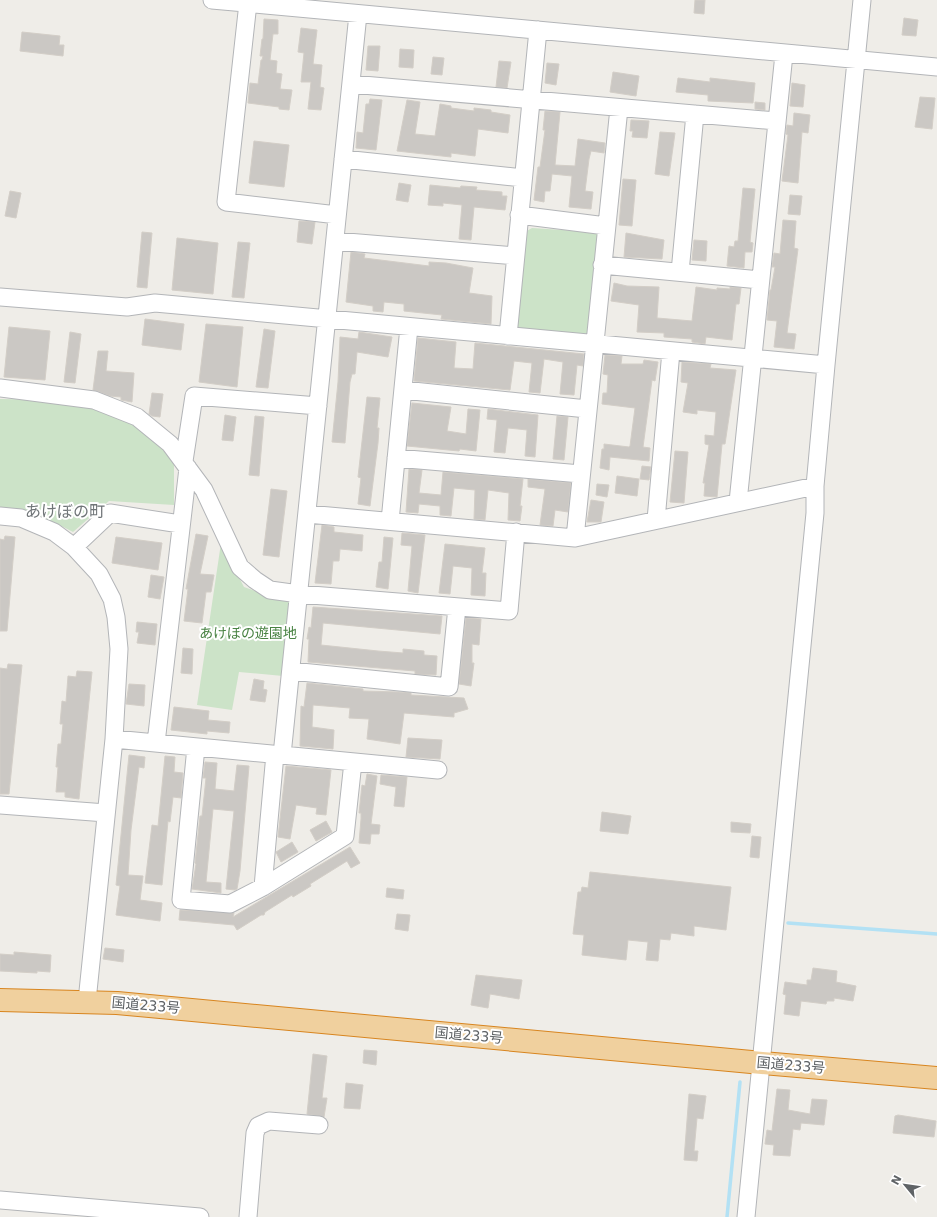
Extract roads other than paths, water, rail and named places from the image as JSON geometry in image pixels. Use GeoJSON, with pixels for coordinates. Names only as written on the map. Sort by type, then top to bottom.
{"type":"FeatureCollection","features":[{"type":"Feature","properties":{"kind":"highway","name":"国道233号"},"geometry":{"type":"LineString","coordinates":[[0,1000],[87,1001],[937,1078]]}},
{"type":"Feature","properties":{"kind":"street"},"geometry":{"type":"LineString","coordinates":[[212,0],[937,67]]}},
{"type":"Feature","properties":{"kind":"street"},"geometry":{"type":"LineString","coordinates":[[746,1217],[814,521],[815,486],[826,365],[862,0]]}},
{"type":"Feature","properties":{"kind":"street"},"geometry":{"type":"LineString","coordinates":[[248,4],[226,202],[338,215]]}},
{"type":"Feature","properties":{"kind":"street"},"geometry":{"type":"LineString","coordinates":[[263,887],[291,671],[358,14]]}},
{"type":"Feature","properties":{"kind":"street"},"geometry":{"type":"LineString","coordinates":[[508,336],[538,30]]}},
{"type":"Feature","properties":{"kind":"street"},"geometry":{"type":"LineString","coordinates":[[738,502],[784,54]]}},
{"type":"Feature","properties":{"kind":"street"},"geometry":{"type":"LineString","coordinates":[[351,84],[776,121]]}},
{"type":"Feature","properties":{"kind":"street"},"geometry":{"type":"LineString","coordinates":[[575,538],[619,108]]}},
{"type":"Feature","properties":{"kind":"street"},"geometry":{"type":"LineString","coordinates":[[680,272],[695,114]]}},
{"type":"Feature","properties":{"kind":"street"},"geometry":{"type":"LineString","coordinates":[[343,159],[523,178]]}},
{"type":"Feature","properties":{"kind":"street"},"geometry":{"type":"LineString","coordinates":[[519,215],[606,226]]}},
{"type":"Feature","properties":{"kind":"street"},"geometry":{"type":"LineString","coordinates":[[335,241],[515,256]]}},
{"type":"Feature","properties":{"kind":"street"},"geometry":{"type":"LineString","coordinates":[[602,265],[760,280]]}},
{"type":"Feature","properties":{"kind":"street"},"geometry":{"type":"LineString","coordinates":[[0,296],[128,307],[155,303],[672,351],[752,360],[826,365]]}},
{"type":"Feature","properties":{"kind":"street"},"geometry":{"type":"LineString","coordinates":[[390,521],[409,327]]}},
{"type":"Feature","properties":{"kind":"street"},"geometry":{"type":"LineString","coordinates":[[656,520],[672,351]]}},
{"type":"Feature","properties":{"kind":"street"},"geometry":{"type":"LineString","coordinates":[[0,388],[94,400],[137,417],[170,444],[204,490],[240,567],[270,590],[299,594],[509,611],[516,532]]}},
{"type":"Feature","properties":{"kind":"street"},"geometry":{"type":"LineString","coordinates":[[403,390],[587,409]]}},
{"type":"Feature","properties":{"kind":"street"},"geometry":{"type":"LineString","coordinates":[[156,743],[194,396],[318,406]]}},
{"type":"Feature","properties":{"kind":"street"},"geometry":{"type":"LineString","coordinates":[[396,458],[581,474]]}},
{"type":"Feature","properties":{"kind":"street"},"geometry":{"type":"LineString","coordinates":[[307,514],[575,538],[815,486]]}},
{"type":"Feature","properties":{"kind":"street"},"geometry":{"type":"LineString","coordinates":[[74,547],[110,513],[180,524]]}},
{"type":"Feature","properties":{"kind":"street"},"geometry":{"type":"LineString","coordinates":[[0,516],[21,518],[54,532],[74,547],[100,574],[112,599],[116,617],[119,649],[114,739],[87,1001]]}},
{"type":"Feature","properties":{"kind":"street"},"geometry":{"type":"LineString","coordinates":[[291,671],[449,687],[457,607]]}},
{"type":"Feature","properties":{"kind":"street"},"geometry":{"type":"LineString","coordinates":[[114,739],[438,770]]}},
{"type":"Feature","properties":{"kind":"street"},"geometry":{"type":"LineString","coordinates":[[196,747],[181,900],[230,904],[263,887],[345,836],[353,762]]}},
{"type":"Feature","properties":{"kind":"street"},"geometry":{"type":"LineString","coordinates":[[0,805],[106,813]]}},
{"type":"Feature","properties":{"kind":"street"},"geometry":{"type":"LineString","coordinates":[[248,1217],[255,1133],[258,1126],[269,1121],[319,1126]]}},
{"type":"Feature","properties":{"kind":"street"},"geometry":{"type":"LineString","coordinates":[[0,1200],[200,1217]]}},
{"type":"Feature","properties":{"kind":"waterway"},"geometry":{"type":"LineString","coordinates":[[788,923],[937,934]]}},
{"type":"Feature","properties":{"kind":"waterway"},"geometry":{"type":"LineString","coordinates":[[727,1217],[740,1082]]}},
{"type":"Feature","properties":{"kind":"district","name":"あけぼの町"},"geometry":{"type":"Point","coordinates":[65,511]}},
{"type":"Feature","properties":{"kind":"park label","name":"あけぼの遊園地"},"geometry":{"type":"Point","coordinates":[248,633]}}]}
